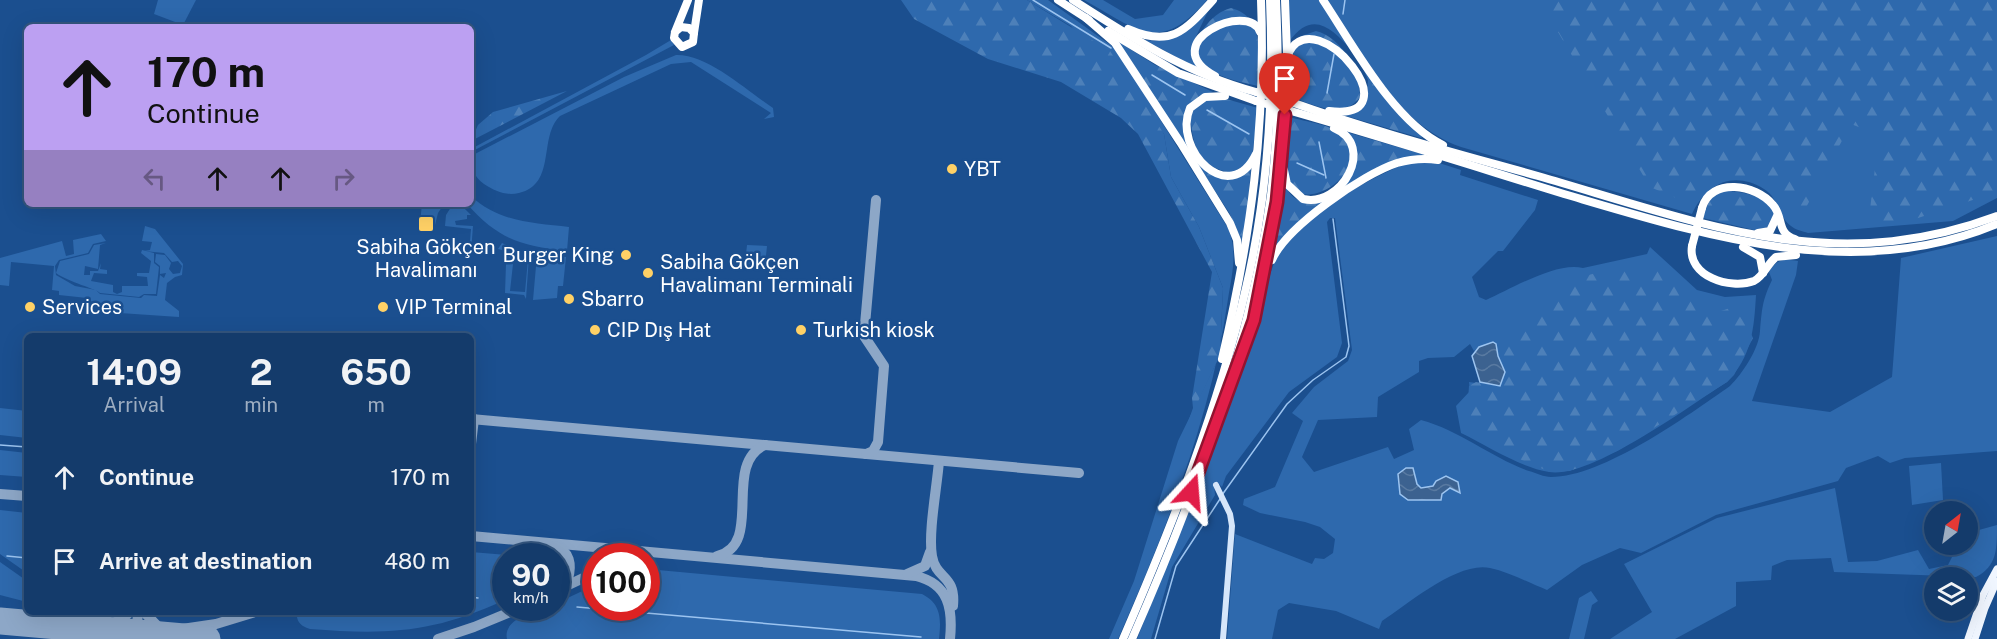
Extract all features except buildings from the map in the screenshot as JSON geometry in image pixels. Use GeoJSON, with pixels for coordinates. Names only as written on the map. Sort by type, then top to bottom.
{"type":"FeatureCollection","features":[{"type":"Feature","properties":{"kind":"highway"},"geometry":{"type":"LineString","coordinates":[[688,0],[675,32],[675,41],[682,47],[691,44],[699,0]]}},
{"type":"Feature","properties":{"kind":"highway"},"geometry":{"type":"LineString","coordinates":[[1058,0],[1169,60],[1256,96]]}},
{"type":"Feature","properties":{"kind":"highway"},"geometry":{"type":"LineString","coordinates":[[1073,0],[1115,43],[1129,61],[1230,223],[1240,252],[1236,294]]}},
{"type":"Feature","properties":{"kind":"highway"},"geometry":{"type":"LineString","coordinates":[[1088,15],[1147,38],[1156,38],[1181,33],[1213,0]]}},
{"type":"Feature","properties":{"kind":"highway"},"geometry":{"type":"LineString","coordinates":[[1207,420],[1245,256],[1260,139],[1262,0]]}},
{"type":"Feature","properties":{"kind":"highway"},"geometry":{"type":"LineString","coordinates":[[1123,639],[1169,528],[1235,331],[1258,224],[1270,121],[1270,0]]}},
{"type":"Feature","properties":{"kind":"highway"},"geometry":{"type":"LineString","coordinates":[[1225,394],[1254,284],[1271,192],[1279,78],[1276,0]]}},
{"type":"Feature","properties":{"kind":"highway"},"geometry":{"type":"LineString","coordinates":[[1132,639],[1184,512],[1225,394],[1254,320],[1263,282],[1282,158],[1287,71],[1285,0]]}},
{"type":"Feature","properties":{"kind":"highway"},"geometry":{"type":"LineString","coordinates":[[1323,0],[1370,70],[1409,121],[1433,140],[1483,160]]}},
{"type":"Feature","properties":{"kind":"highway"},"geometry":{"type":"LineString","coordinates":[[1217,10],[1201,27],[1196,52],[1202,67],[1230,85]]}},
{"type":"Feature","properties":{"kind":"highway"},"geometry":{"type":"LineString","coordinates":[[1248,11],[1259,27],[1263,51]]}},
{"type":"Feature","properties":{"kind":"highway"},"geometry":{"type":"LineString","coordinates":[[1088,15],[1178,73],[1726,229],[1816,244],[1905,241],[1953,231],[1997,216]]}},
{"type":"Feature","properties":{"kind":"highway"},"geometry":{"type":"LineString","coordinates":[[675,32],[685,27],[694,33]]}},
{"type":"Feature","properties":{"kind":"highway"},"geometry":{"type":"LineString","coordinates":[[1287,71],[1292,43],[1307,29]]}},
{"type":"Feature","properties":{"kind":"highway"},"geometry":{"type":"LineString","coordinates":[[1305,111],[1342,112],[1357,106],[1364,95],[1365,84],[1358,65],[1338,40]]}},
{"type":"Feature","properties":{"kind":"highway"},"geometry":{"type":"LineString","coordinates":[[1256,96],[1220,94],[1205,97],[1190,108],[1187,129],[1195,154],[1208,168],[1221,175],[1237,174],[1248,167],[1256,154],[1260,139]]}},
{"type":"Feature","properties":{"kind":"highway"},"geometry":{"type":"LineString","coordinates":[[1282,158],[1287,184],[1297,196],[1309,200],[1330,194],[1350,173],[1354,154],[1348,137],[1305,111]]}},
{"type":"Feature","properties":{"kind":"highway"},"geometry":{"type":"LineString","coordinates":[[1305,111],[1456,161],[1754,251],[1762,260],[1763,273]]}},
{"type":"Feature","properties":{"kind":"highway"},"geometry":{"type":"LineString","coordinates":[[1263,282],[1277,247],[1284,237],[1346,191],[1395,164],[1420,159],[1456,161]]}},
{"type":"Feature","properties":{"kind":"highway"},"geometry":{"type":"LineString","coordinates":[[1816,244],[1784,233],[1778,212],[1765,197],[1752,190],[1737,188],[1714,191],[1705,200],[1692,246],[1694,263],[1715,279],[1744,283],[1755,280],[1773,259],[1779,256],[1908,248],[1954,239],[1997,224]]}},
{"type":"Feature","properties":{"kind":"highway"},"geometry":{"type":"LineString","coordinates":[[1726,229],[1767,232],[1774,226],[1778,212]]}},
{"type":"Feature","properties":{"kind":"highway"},"geometry":{"type":"LineString","coordinates":[[1688,230],[1788,250],[1868,252]]}},
{"type":"Feature","properties":{"kind":"main road"},"geometry":{"type":"LineString","coordinates":[[1968,639],[1983,595],[1997,569]]}},
{"type":"Feature","properties":{"kind":"main road"},"geometry":{"type":"LineString","coordinates":[[1975,639],[1984,608],[1997,581]]}},
{"type":"Feature","properties":{"kind":"street"},"geometry":{"type":"LineString","coordinates":[[1218,488],[1231,519],[1232,540],[1223,639]]}},
{"type":"Feature","properties":{"kind":"green space"},"geometry":{"type":"Polygon","coordinates":[[[158,0],[196,0],[184,24],[154,14],[158,0]]]}},
{"type":"Feature","properties":{"kind":"green space"},"geometry":{"type":"Polygon","coordinates":[[[901,0],[1027,0],[1110,51],[1164,134],[1171,177],[1199,227],[1223,288],[1220,355],[1187,425],[1193,408],[1192,398],[1212,272],[1138,134],[1121,118],[1061,82],[988,59],[914,19],[901,0]]]}},
{"type":"Feature","properties":{"kind":"green space"},"geometry":{"type":"Polygon","coordinates":[[[1027,0],[1048,0],[1116,49],[1228,228],[1233,246],[1233,263],[1221,342],[1223,288],[1199,227],[1171,177],[1164,134],[1071,26],[1027,0]]]}},
{"type":"Feature","properties":{"kind":"green space"},"geometry":{"type":"Polygon","coordinates":[[[1084,0],[1103,0],[1135,19],[1163,15],[1174,0],[1207,0],[1190,17],[1175,27],[1161,32],[1148,32],[1134,28],[1084,0]]]}},
{"type":"Feature","properties":{"kind":"green space"},"geometry":{"type":"Polygon","coordinates":[[[1287,0],[1321,0],[1352,51],[1329,29],[1314,24],[1297,32],[1289,42],[1287,0]]]}},
{"type":"Feature","properties":{"kind":"green space"},"geometry":{"type":"Polygon","coordinates":[[[1327,0],[1997,0],[1997,198],[1953,221],[1808,233],[1787,222],[1769,193],[1753,183],[1731,181],[1722,183],[1705,195],[1692,214],[1461,147],[1438,136],[1400,105],[1368,65],[1327,0]]]}},
{"type":"Feature","properties":{"kind":"green space"},"geometry":{"type":"Polygon","coordinates":[[[1539,0],[1997,0],[1997,192],[1918,218],[1868,226],[1879,135],[1851,124],[1803,213],[1758,175],[1716,179],[1688,203],[1650,187],[1539,0]]]}},
{"type":"Feature","properties":{"kind":"green space"},"geometry":{"type":"Polygon","coordinates":[[[1231,8],[1250,20],[1255,29],[1259,51],[1258,86],[1220,75],[1201,61],[1198,43],[1206,25],[1214,17],[1231,8]]]}},
{"type":"Feature","properties":{"kind":"green space"},"geometry":{"type":"Polygon","coordinates":[[[1209,9],[1193,43],[1192,52],[1202,71],[1145,40],[1165,40],[1181,34],[1209,9]]]}},
{"type":"Feature","properties":{"kind":"green space"},"geometry":{"type":"Polygon","coordinates":[[[1316,31],[1326,35],[1342,48],[1353,67],[1360,97],[1345,108],[1327,109],[1289,96],[1292,53],[1299,37],[1316,31]]]}},
{"type":"Feature","properties":{"kind":"green space"},"geometry":{"type":"Polygon","coordinates":[[[671,40],[674,45],[474,150],[474,147],[671,40]]]}},
{"type":"Feature","properties":{"kind":"green space"},"geometry":{"type":"Polygon","coordinates":[[[1119,42],[1155,65],[1213,92],[1199,96],[1186,113],[1197,160],[1234,178],[1251,168],[1244,246],[1230,214],[1119,42]]]}},
{"type":"Feature","properties":{"kind":"green space"},"geometry":{"type":"Polygon","coordinates":[[[676,55],[688,56],[701,60],[727,75],[773,108],[774,117],[764,119],[771,113],[691,62],[671,64],[560,116],[553,125],[543,170],[531,188],[514,194],[496,191],[475,175],[474,154],[624,77],[676,55]]]}},
{"type":"Feature","properties":{"kind":"green space"},"geometry":{"type":"Polygon","coordinates":[[[1362,66],[1423,136],[1421,138],[1343,115],[1353,112],[1367,96],[1368,80],[1362,66]]]}},
{"type":"Feature","properties":{"kind":"green space"},"geometry":{"type":"Polygon","coordinates":[[[567,91],[474,139],[478,125],[493,112],[567,91]]]}},
{"type":"Feature","properties":{"kind":"green space"},"geometry":{"type":"Polygon","coordinates":[[[1219,97],[1258,108],[1252,157],[1249,163],[1231,173],[1220,170],[1204,160],[1195,145],[1191,126],[1190,115],[1200,100],[1219,97]]]}},
{"type":"Feature","properties":{"kind":"green space"},"geometry":{"type":"Polygon","coordinates":[[[1289,117],[1319,124],[1340,133],[1350,148],[1351,158],[1342,178],[1323,191],[1302,194],[1288,180],[1289,117]]]}},
{"type":"Feature","properties":{"kind":"green space"},"geometry":{"type":"Polygon","coordinates":[[[1346,132],[1425,155],[1361,182],[1320,205],[1285,235],[1271,253],[1283,179],[1292,196],[1305,202],[1321,201],[1336,193],[1348,180],[1356,165],[1356,148],[1346,132]]]}},
{"type":"Feature","properties":{"kind":"green space"},"geometry":{"type":"Polygon","coordinates":[[[1409,162],[1436,162],[1461,170],[1460,175],[1538,200],[1535,210],[1503,251],[1498,251],[1472,277],[1479,297],[1486,300],[1534,277],[1560,268],[1583,268],[1647,254],[1650,247],[1697,290],[1725,297],[1756,295],[1747,352],[1727,382],[1640,439],[1589,464],[1567,471],[1549,472],[1515,461],[1461,433],[1456,406],[1470,391],[1469,382],[1497,386],[1505,372],[1496,352],[1479,347],[1474,351],[1470,344],[1454,357],[1428,358],[1419,361],[1419,372],[1378,397],[1377,417],[1318,420],[1302,457],[1314,472],[1388,447],[1394,459],[1414,450],[1409,429],[1421,420],[1449,430],[1515,465],[1546,476],[1572,474],[1595,467],[1644,443],[1735,381],[1757,346],[1763,305],[1772,280],[1769,272],[1777,262],[1784,260],[1798,261],[1796,275],[1752,401],[1830,412],[1892,377],[1901,258],[1997,236],[1997,451],[1905,458],[1890,463],[1878,456],[1846,468],[1838,481],[1716,515],[1641,553],[1620,548],[1582,565],[1547,590],[1497,570],[1477,568],[1449,577],[1419,595],[1382,621],[1379,629],[1336,611],[1289,603],[1278,610],[1272,639],[1227,639],[1235,534],[1312,564],[1315,558],[1324,559],[1333,553],[1335,539],[1320,527],[1260,513],[1243,505],[1244,499],[1275,487],[1303,421],[1292,413],[1314,387],[1348,361],[1352,350],[1335,218],[1330,218],[1327,222],[1342,343],[1337,357],[1289,392],[1226,476],[1222,487],[1218,483],[1214,485],[1215,495],[1172,567],[1151,639],[1137,639],[1209,459],[1278,251],[1306,223],[1338,199],[1355,188],[1409,162]]]}},
{"type":"Feature","properties":{"kind":"green space"},"geometry":{"type":"Polygon","coordinates":[[[1728,191],[1755,196],[1767,203],[1774,214],[1769,227],[1754,230],[1703,218],[1711,200],[1717,194],[1728,191]]]}},
{"type":"Feature","properties":{"kind":"green space"},"geometry":{"type":"Polygon","coordinates":[[[474,198],[493,211],[517,220],[569,227],[567,251],[511,239],[478,216],[470,207],[474,207],[474,198]]]}},
{"type":"Feature","properties":{"kind":"green space"},"geometry":{"type":"Polygon","coordinates":[[[422,207],[442,207],[435,225],[420,223],[422,207]]]}},
{"type":"Feature","properties":{"kind":"green space"},"geometry":{"type":"Polygon","coordinates":[[[451,207],[463,207],[471,215],[467,215],[467,219],[455,221],[456,225],[473,226],[469,254],[471,229],[445,226],[446,215],[451,207]]]}},
{"type":"Feature","properties":{"kind":"green space"},"geometry":{"type":"Polygon","coordinates":[[[145,226],[155,229],[183,264],[182,275],[167,283],[165,300],[179,311],[179,317],[105,312],[87,298],[59,295],[59,291],[52,290],[54,266],[11,262],[9,286],[0,285],[0,258],[62,241],[66,256],[74,254],[73,240],[101,234],[106,241],[93,244],[88,253],[59,260],[55,266],[56,275],[75,286],[96,290],[100,294],[141,298],[144,295],[157,296],[160,275],[164,278],[166,273],[160,274],[160,266],[155,262],[156,254],[165,255],[171,263],[169,269],[173,274],[180,273],[182,266],[178,261],[172,262],[164,253],[144,251],[150,250],[152,242],[142,241],[145,226]]]}},
{"type":"Feature","properties":{"kind":"green space"},"geometry":{"type":"Polygon","coordinates":[[[106,243],[100,245],[98,269],[85,266],[84,275],[90,275],[90,271],[98,271],[101,263],[100,269],[107,270],[107,274],[94,273],[91,281],[113,285],[113,292],[117,294],[122,292],[122,286],[148,286],[147,277],[137,276],[137,273],[149,273],[151,261],[141,253],[142,250],[154,253],[154,263],[159,267],[156,294],[144,294],[139,297],[100,293],[56,273],[60,261],[89,254],[94,245],[106,243]]]}},
{"type":"Feature","properties":{"kind":"green space"},"geometry":{"type":"Polygon","coordinates":[[[502,243],[529,256],[526,299],[524,295],[505,293],[506,264],[513,264],[510,291],[525,292],[528,259],[505,260],[506,251],[498,249],[502,243]]]}},
{"type":"Feature","properties":{"kind":"green space"},"geometry":{"type":"Polygon","coordinates":[[[747,245],[767,246],[765,265],[745,264],[747,245]]]}},
{"type":"Feature","properties":{"kind":"green space"},"geometry":{"type":"Polygon","coordinates":[[[537,255],[566,257],[563,286],[558,286],[557,298],[533,300],[537,255]]]}},
{"type":"Feature","properties":{"kind":"green space"},"geometry":{"type":"Polygon","coordinates":[[[1661,266],[1712,314],[1730,308],[1746,325],[1753,338],[1734,375],[1727,382],[1617,451],[1570,471],[1550,472],[1487,445],[1467,417],[1469,386],[1476,382],[1497,386],[1505,372],[1496,352],[1498,348],[1504,347],[1516,325],[1538,308],[1551,292],[1572,280],[1617,268],[1649,270],[1661,266]]]}},
{"type":"Feature","properties":{"kind":"green space"},"geometry":{"type":"Polygon","coordinates":[[[1220,343],[1220,355],[1216,364],[1220,343]]]}},
{"type":"Feature","properties":{"kind":"green space"},"geometry":{"type":"Polygon","coordinates":[[[1216,364],[1185,473],[1153,557],[1118,639],[1109,639],[1134,581],[1178,441],[1216,364]]]}},
{"type":"Feature","properties":{"kind":"green space"},"geometry":{"type":"Polygon","coordinates":[[[0,408],[24,411],[24,438],[0,435],[0,408]]]}},
{"type":"Feature","properties":{"kind":"green space"},"geometry":{"type":"Polygon","coordinates":[[[0,450],[24,453],[24,477],[0,475],[0,450]]]}},
{"type":"Feature","properties":{"kind":"green space"},"geometry":{"type":"Polygon","coordinates":[[[1941,463],[1943,500],[1924,501],[1924,503],[1912,505],[1909,466],[1941,463]]]}},
{"type":"Feature","properties":{"kind":"green space"},"geometry":{"type":"Polygon","coordinates":[[[1835,488],[1848,562],[1877,561],[1918,550],[1928,567],[1924,567],[1924,575],[1834,572],[1831,558],[1787,560],[1772,566],[1771,580],[1736,582],[1736,606],[1675,639],[1610,639],[1652,612],[1624,564],[1717,518],[1835,488]]]}},
{"type":"Feature","properties":{"kind":"green space"},"geometry":{"type":"Polygon","coordinates":[[[0,510],[24,513],[24,571],[0,554],[0,510]]]}},
{"type":"Feature","properties":{"kind":"green space"},"geometry":{"type":"Polygon","coordinates":[[[1997,525],[1996,550],[1992,562],[1978,576],[1978,567],[1938,567],[1948,565],[1953,555],[1978,555],[1978,530],[1997,525]]]}},
{"type":"Feature","properties":{"kind":"green space"},"geometry":{"type":"Polygon","coordinates":[[[474,552],[492,554],[492,606],[474,613],[474,552]]]}},
{"type":"Feature","properties":{"kind":"green space"},"geometry":{"type":"Polygon","coordinates":[[[0,562],[24,579],[24,601],[0,595],[0,562]]]}},
{"type":"Feature","properties":{"kind":"green space"},"geometry":{"type":"Polygon","coordinates":[[[660,570],[922,594],[929,598],[939,613],[939,639],[507,639],[510,625],[515,621],[570,621],[570,597],[582,591],[582,621],[660,621],[660,570]]]}},
{"type":"Feature","properties":{"kind":"green space"},"geometry":{"type":"Polygon","coordinates":[[[1591,591],[1598,601],[1592,605],[1584,639],[1569,639],[1579,598],[1591,591]]]}},
{"type":"Feature","properties":{"kind":"green space"},"geometry":{"type":"Polygon","coordinates":[[[297,615],[467,615],[432,625],[387,631],[310,629],[302,625],[297,615]]]}},
{"type":"Feature","properties":{"kind":"water"},"geometry":{"type":"Polygon","coordinates":[[[1493,342],[1496,344],[1505,372],[1500,386],[1480,382],[1472,356],[1479,347],[1493,342]]]}},
{"type":"Feature","properties":{"kind":"water"},"geometry":{"type":"Polygon","coordinates":[[[1406,468],[1413,468],[1417,484],[1421,488],[1433,486],[1436,481],[1446,476],[1458,482],[1460,493],[1450,488],[1442,494],[1441,500],[1408,500],[1400,494],[1398,474],[1406,468]]]}},
{"type":"Feature","properties":{"kind":"waterway"},"geometry":{"type":"LineString","coordinates":[[1033,0],[1111,48]]}},
{"type":"Feature","properties":{"kind":"waterway"},"geometry":{"type":"LineString","coordinates":[[1343,14],[1345,0]]}},
{"type":"Feature","properties":{"kind":"waterway"},"geometry":{"type":"LineString","coordinates":[[1327,93],[1334,54]]}},
{"type":"Feature","properties":{"kind":"waterway"},"geometry":{"type":"LineString","coordinates":[[1152,75],[1185,95]]}},
{"type":"Feature","properties":{"kind":"waterway"},"geometry":{"type":"LineString","coordinates":[[1207,110],[1249,134]]}},
{"type":"Feature","properties":{"kind":"waterway"},"geometry":{"type":"LineString","coordinates":[[1319,142],[1326,178]]}},
{"type":"Feature","properties":{"kind":"waterway"},"geometry":{"type":"LineString","coordinates":[[1297,163],[1324,175]]}},
{"type":"Feature","properties":{"kind":"waterway"},"geometry":{"type":"LineString","coordinates":[[1222,495],[1287,404],[1313,380],[1346,357],[1349,346],[1333,219]]}},
{"type":"Feature","properties":{"kind":"waterway"},"geometry":{"type":"LineString","coordinates":[[0,445],[24,447]]}},
{"type":"Feature","properties":{"kind":"waterway"},"geometry":{"type":"LineString","coordinates":[[1155,639],[1176,566],[1220,499]]}},
{"type":"Feature","properties":{"kind":"waterway"},"geometry":{"type":"LineString","coordinates":[[7,556],[24,558]]}},
{"type":"Feature","properties":{"kind":"waterway"},"geometry":{"type":"LineString","coordinates":[[474,597],[478,598]]}},
{"type":"Feature","properties":{"kind":"waterway"},"geometry":{"type":"LineString","coordinates":[[577,607],[921,637]]}},
{"type":"Feature","properties":{"kind":"taxiway"},"geometry":{"type":"LineString","coordinates":[[866,454],[873,451],[878,442],[884,366],[864,336],[876,200]]}},
{"type":"Feature","properties":{"kind":"taxiway"},"geometry":{"type":"LineString","coordinates":[[474,419],[1079,473]]}},
{"type":"Feature","properties":{"kind":"taxiway"},"geometry":{"type":"LineString","coordinates":[[717,556],[731,549],[739,537],[746,469],[752,455],[765,445]]}},
{"type":"Feature","properties":{"kind":"taxiway"},"geometry":{"type":"LineString","coordinates":[[939,461],[931,546],[934,564],[952,588],[953,606]]}},
{"type":"Feature","properties":{"kind":"taxiway"},"geometry":{"type":"LineString","coordinates":[[0,494],[24,496]]}},
{"type":"Feature","properties":{"kind":"taxiway"},"geometry":{"type":"LineString","coordinates":[[474,536],[916,576],[936,585],[946,599],[951,618],[950,639]]}},
{"type":"Feature","properties":{"kind":"taxiway"},"geometry":{"type":"LineString","coordinates":[[907,574],[925,566],[930,552]]}},
{"type":"Feature","properties":{"kind":"taxiway"},"geometry":{"type":"LineString","coordinates":[[570,584],[582,579]]}},
{"type":"Feature","properties":{"kind":"taxiway"},"geometry":{"type":"LineString","coordinates":[[0,614],[39,624]]}},
{"type":"Feature","properties":{"kind":"taxiway"},"geometry":{"type":"LineString","coordinates":[[97,629],[121,620],[127,615]]}},
{"type":"Feature","properties":{"kind":"taxiway"},"geometry":{"type":"LineString","coordinates":[[136,639],[138,615]]}},
{"type":"Feature","properties":{"kind":"taxiway"},"geometry":{"type":"LineString","coordinates":[[147,615],[164,633]]}},
{"type":"Feature","properties":{"kind":"taxiway"},"geometry":{"type":"LineString","coordinates":[[148,634],[216,624],[245,615]]}},
{"type":"Feature","properties":{"kind":"taxiway"},"geometry":{"type":"LineString","coordinates":[[438,639],[492,620]]}},
{"type":"Feature","properties":{"kind":"runway"},"geometry":{"type":"LineString","coordinates":[[0,621],[207,639]]}},
{"type":"Feature","properties":{"kind":"place","name":"YBT"},"geometry":{"type":"Point","coordinates":[952,169]}},
{"type":"Feature","properties":{"kind":"place","name":"Sabiha Gökçen Havalimanı"},"geometry":{"type":"Point","coordinates":[426,224]}},
{"type":"Feature","properties":{"kind":"place","name":"Burger King"},"geometry":{"type":"Point","coordinates":[626,255]}},
{"type":"Feature","properties":{"kind":"place","name":"Sabiha Gökçen Havalimanı Terminali"},"geometry":{"type":"Point","coordinates":[648,273]}},
{"type":"Feature","properties":{"kind":"place","name":"Sbarro"},"geometry":{"type":"Point","coordinates":[569,299]}},
{"type":"Feature","properties":{"kind":"place","name":"Services"},"geometry":{"type":"Point","coordinates":[30,307]}},
{"type":"Feature","properties":{"kind":"place","name":"VIP Terminal"},"geometry":{"type":"Point","coordinates":[383,307]}},
{"type":"Feature","properties":{"kind":"place","name":"CIP Dış Hat"},"geometry":{"type":"Point","coordinates":[595,330]}},
{"type":"Feature","properties":{"kind":"place","name":"Turkish kiosk"},"geometry":{"type":"Point","coordinates":[801,330]}},
{"type":"Feature","properties":{"kind":"route"},"geometry":{"type":"LineString","coordinates":[[1191,492],[1254,320],[1267,264],[1277,202],[1285,115]]}}]}
